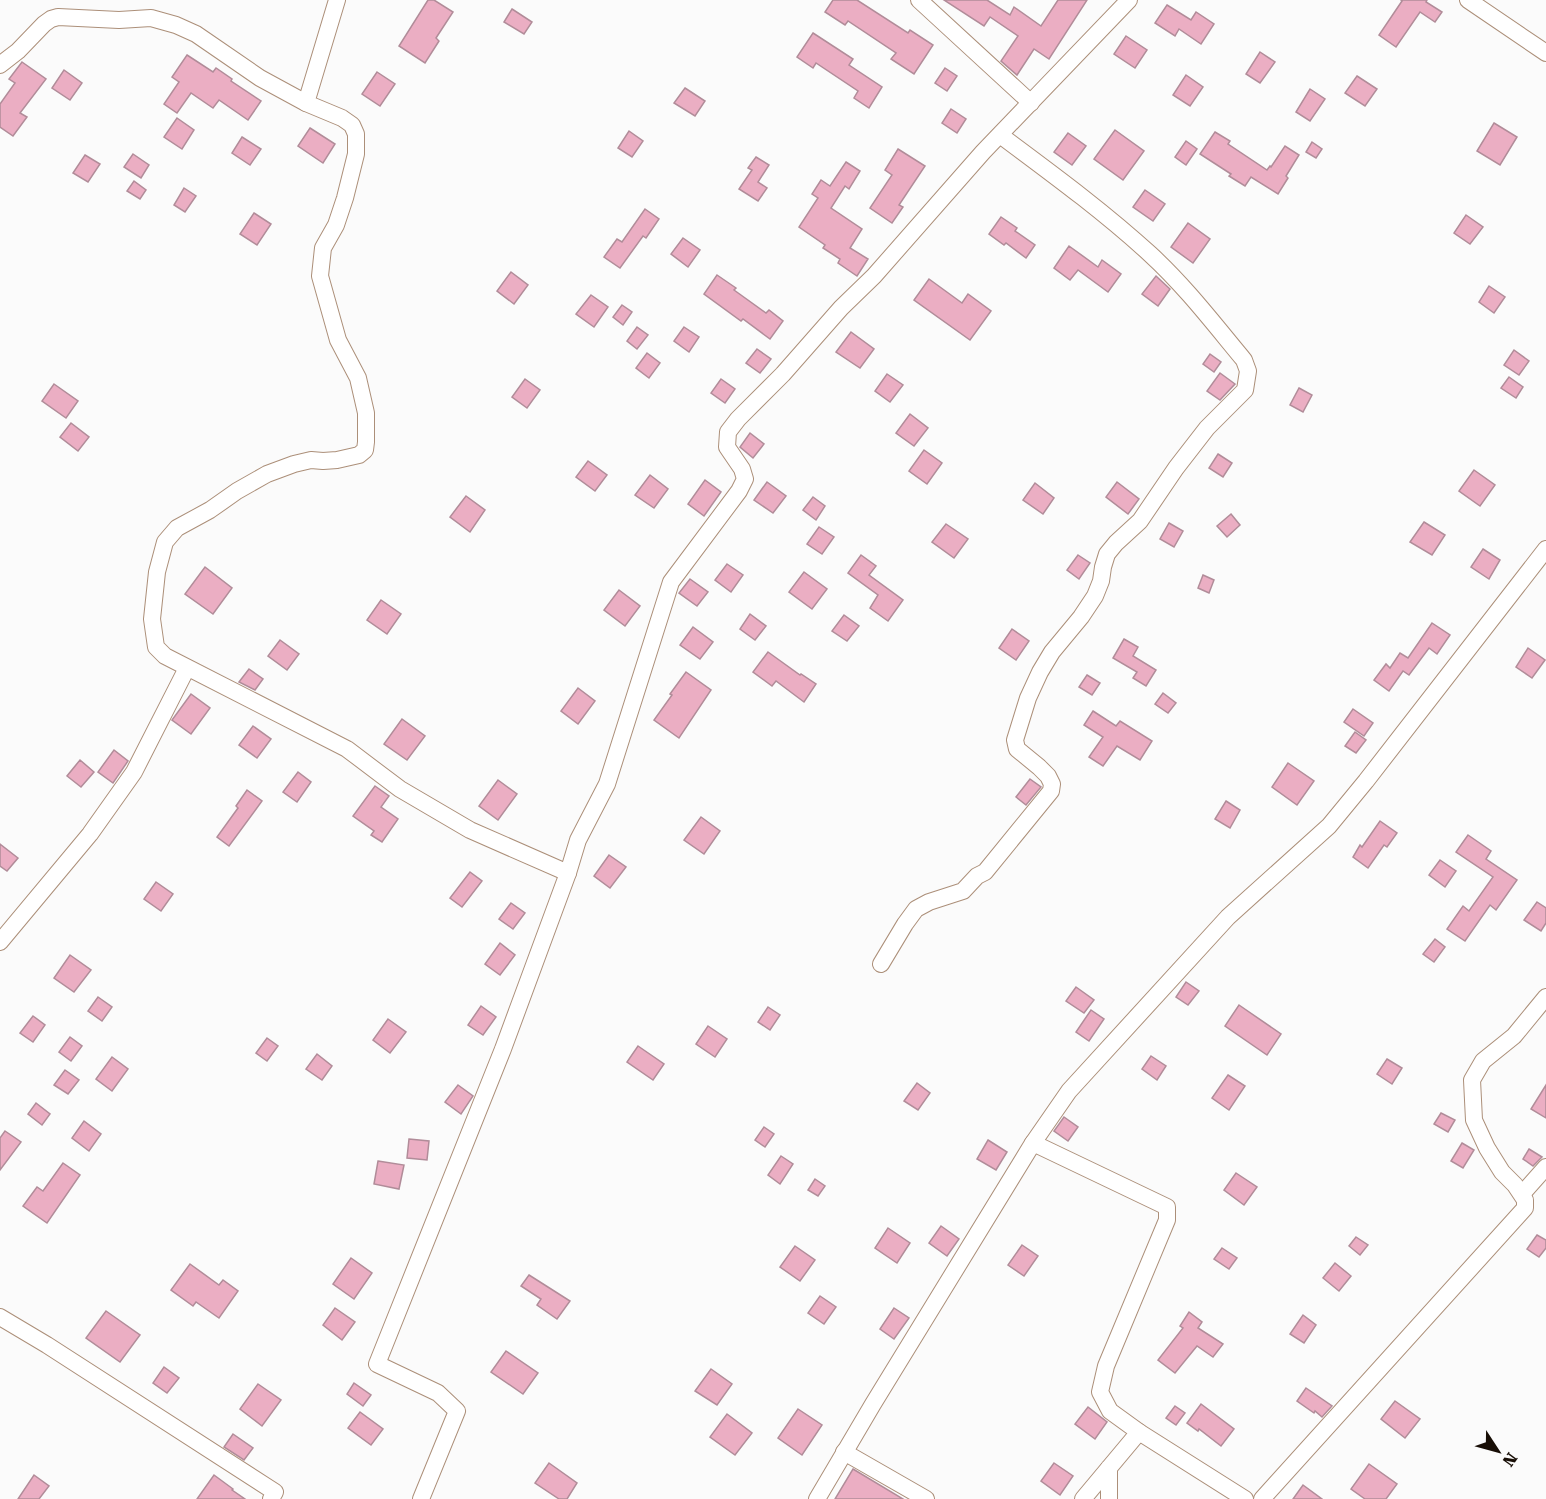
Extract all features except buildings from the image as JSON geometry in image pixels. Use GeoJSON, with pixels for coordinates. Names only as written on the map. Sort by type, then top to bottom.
{"type":"FeatureCollection","features":[{"type":"Feature","properties":{"kind":"street"},"geometry":{"type":"LineString","coordinates":[[306,103],[337,0]]}},
{"type":"Feature","properties":{"kind":"street"},"geometry":{"type":"LineString","coordinates":[[919,0],[1031,103]]}},
{"type":"Feature","properties":{"kind":"street"},"geometry":{"type":"LineString","coordinates":[[421,1499],[457,1411],[438,1393],[377,1364],[503,1049],[578,840],[607,783],[671,582],[739,491],[745,478],[742,469],[727,447],[728,432],[738,418],[783,374],[840,308],[874,276],[1000,135],[1130,0]]}},
{"type":"Feature","properties":{"kind":"street"},"geometry":{"type":"LineString","coordinates":[[1468,0],[1546,53]]}},
{"type":"Feature","properties":{"kind":"street"},"geometry":{"type":"LineString","coordinates":[[0,65],[51,19],[58,17],[92,20],[151,18],[196,34],[260,78],[352,125],[356,134],[356,154],[336,225],[323,248],[320,276],[338,340],[358,378],[366,413],[364,450],[359,455],[337,460],[311,460],[267,474],[177,528],[165,542],[157,572],[152,619],[156,647],[165,657],[347,749],[400,789],[470,830],[568,873]]}},
{"type":"Feature","properties":{"kind":"street"},"geometry":{"type":"LineString","coordinates":[[881,964],[916,909],[929,902],[963,891],[977,876],[985,872],[1051,791],[1052,784],[1048,776],[1017,749],[1015,740],[1028,699],[1040,672],[1052,652],[1095,596],[1107,554],[1140,521],[1176,468],[1208,428],[1245,390],[1248,371],[1244,360],[1183,287],[1159,263],[1098,209],[1000,135]]}},
{"type":"Feature","properties":{"kind":"street"},"geometry":{"type":"LineString","coordinates":[[817,1499],[1034,1143],[1069,1091],[1228,917],[1329,826],[1366,782],[1546,549]]}},
{"type":"Feature","properties":{"kind":"street"},"geometry":{"type":"LineString","coordinates":[[0,942],[90,834],[134,772],[187,668]]}},
{"type":"Feature","properties":{"kind":"street"},"geometry":{"type":"LineString","coordinates":[[1262,1499],[1526,1208],[1522,1194],[1502,1172],[1487,1148],[1474,1120],[1473,1080],[1483,1061],[1515,1036],[1546,997]]}},
{"type":"Feature","properties":{"kind":"street"},"geometry":{"type":"LineString","coordinates":[[1034,1143],[1167,1207],[1167,1220],[1106,1366],[1100,1392],[1110,1411],[1245,1499]]}},
{"type":"Feature","properties":{"kind":"street"},"geometry":{"type":"LineString","coordinates":[[1522,1194],[1546,1167]]}},
{"type":"Feature","properties":{"kind":"street"},"geometry":{"type":"LineString","coordinates":[[0,1317],[275,1492],[271,1499]]}},
{"type":"Feature","properties":{"kind":"street"},"geometry":{"type":"LineString","coordinates":[[1083,1499],[1139,1432]]}},
{"type":"Feature","properties":{"kind":"street"},"geometry":{"type":"LineString","coordinates":[[844,1452],[926,1499]]}},
{"type":"Feature","properties":{"kind":"street"},"geometry":{"type":"LineString","coordinates":[[1108,1499],[1109,1468]]}}]}
